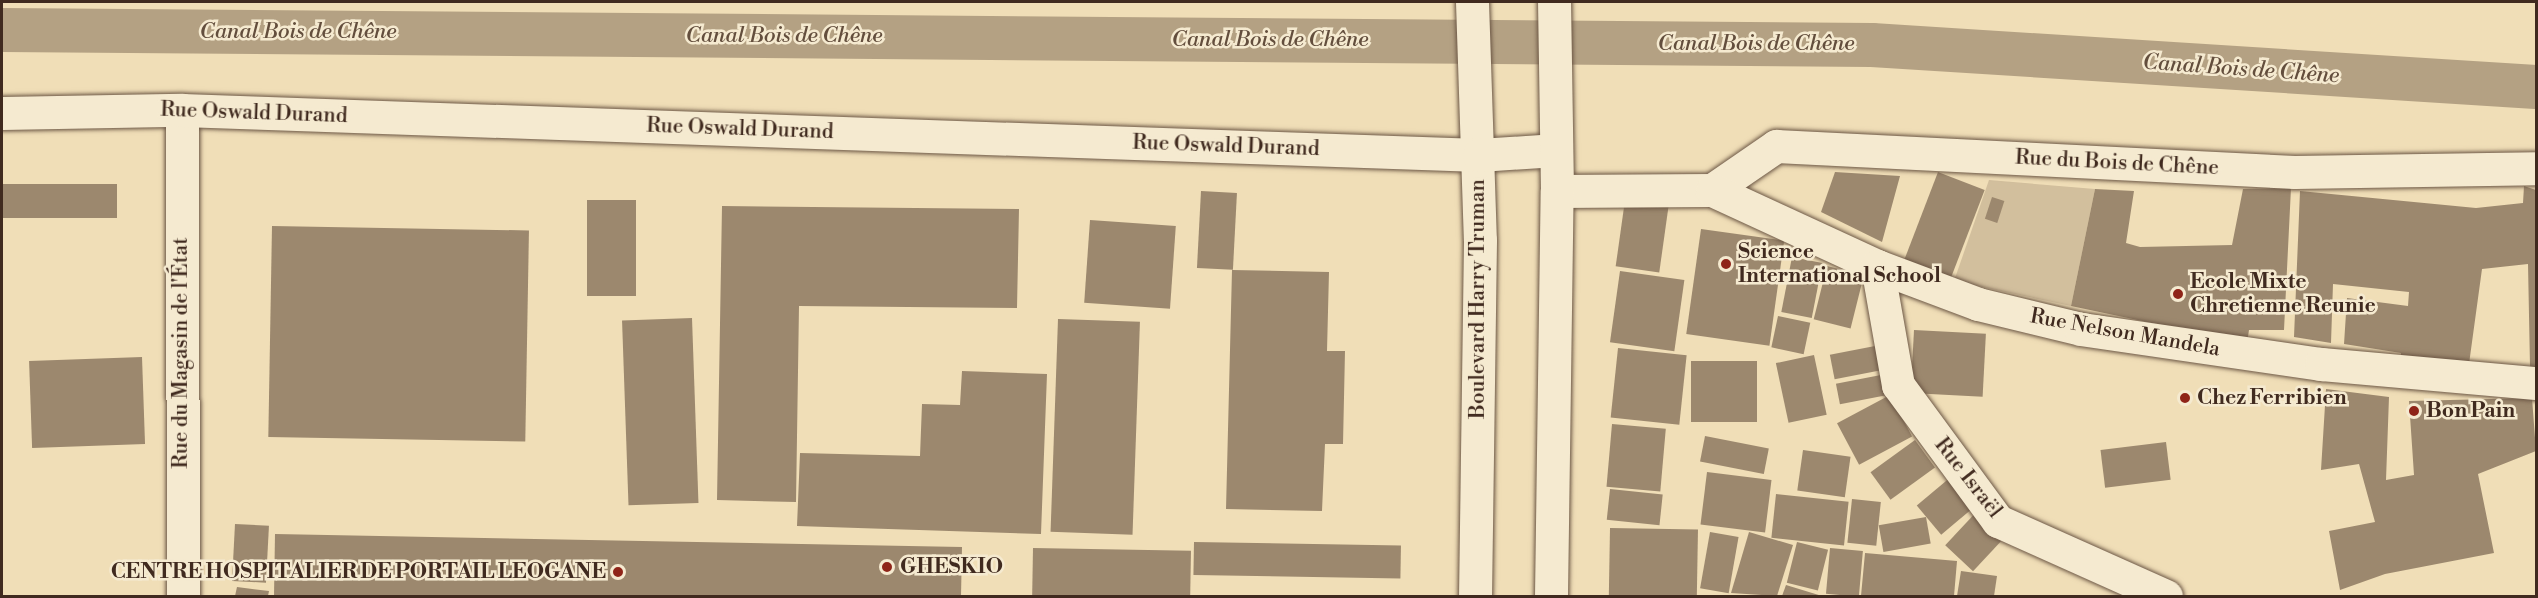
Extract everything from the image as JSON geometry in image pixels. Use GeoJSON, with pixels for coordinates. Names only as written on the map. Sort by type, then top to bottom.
{"type":"FeatureCollection","features":[{"type":"Feature","properties":{"kind":"street"},"geometry":{"type":"LineString","coordinates":[[1551,597],[1557,191],[1554,4]]}},
{"type":"Feature","properties":{"kind":"street","name":"Boulevard Harry Truman"},"geometry":{"type":"LineString","coordinates":[[1472,8],[1478,145],[1475,597]]}},
{"type":"Feature","properties":{"kind":"street","name":"Rue Oswald Durand"},"geometry":{"type":"LineString","coordinates":[[2,113],[182,110],[1478,145],[1555,137]]}},
{"type":"Feature","properties":{"kind":"street","name":"Rue du Magasin de l'État"},"geometry":{"type":"LineString","coordinates":[[182,110],[183,597]]}},
{"type":"Feature","properties":{"kind":"street","name":"Rue du Bois de Chêne"},"geometry":{"type":"LineString","coordinates":[[1712,190],[1776,146],[2294,172],[2536,168]]}},
{"type":"Feature","properties":{"kind":"street","name":"Rue Nelson Mandela"},"geometry":{"type":"LineString","coordinates":[[1557,191],[1712,190],[1877,266],[1978,304],[2081,329],[2321,363],[2536,383]]}},
{"type":"Feature","properties":{"kind":"street","name":"Rue Israël"},"geometry":{"type":"LineString","coordinates":[[1877,266],[1898,385],[1998,521],[2166,597]]}},
{"type":"Feature","properties":{"kind":"shaded area"},"geometry":{"type":"Polygon","coordinates":[[[1989,180],[2095,189],[2071,306],[1954,281],[1989,180]]]}},
{"type":"Feature","properties":{"kind":"building"},"geometry":{"type":"Polygon","coordinates":[[[1835,172],[1900,176],[1882,242],[1821,212],[1835,172]]]}},
{"type":"Feature","properties":{"kind":"building"},"geometry":{"type":"Polygon","coordinates":[[[1938,172],[1985,190],[1950,280],[1904,262],[1938,172]]]}},
{"type":"Feature","properties":{"kind":"building"},"geometry":{"type":"Polygon","coordinates":[[[2,184],[117,184],[117,218],[2,218],[2,184]]]}},
{"type":"Feature","properties":{"kind":"building"},"geometry":{"type":"Polygon","coordinates":[[[2524,186],[2536,190],[2536,369],[2530,367],[2528,264],[2482,269],[2469,364],[2401,359],[2401,353],[2344,344],[2347,298],[2408,306],[2409,292],[2333,284],[2331,343],[2294,337],[2300,191],[2476,208],[2523,203],[2524,186]]]}},
{"type":"Feature","properties":{"kind":"building"},"geometry":{"type":"Polygon","coordinates":[[[2291,188],[2284,330],[2249,330],[2247,343],[2071,306],[2095,189],[2134,191],[2126,243],[2140,247],[2232,245],[2243,189],[2291,188]]]}},
{"type":"Feature","properties":{"kind":"building"},"geometry":{"type":"Polygon","coordinates":[[[1201,191],[1237,193],[1233,270],[1197,268],[1201,191]]]}},
{"type":"Feature","properties":{"kind":"building"},"geometry":{"type":"Polygon","coordinates":[[[1992,197],[2004,201],[1997,223],[1985,219],[1992,197]]]}},
{"type":"Feature","properties":{"kind":"building"},"geometry":{"type":"Polygon","coordinates":[[[587,200],[636,200],[636,296],[587,296],[587,200]]]}},
{"type":"Feature","properties":{"kind":"building"},"geometry":{"type":"Polygon","coordinates":[[[1625,200],[1669,206],[1659,272],[1616,266],[1625,200]]]}},
{"type":"Feature","properties":{"kind":"building"},"geometry":{"type":"Polygon","coordinates":[[[722,206],[1019,209],[1017,308],[799,306],[796,502],[717,500],[722,206]]]}},
{"type":"Feature","properties":{"kind":"building"},"geometry":{"type":"Polygon","coordinates":[[[1090,220],[1176,226],[1170,309],[1084,303],[1090,220]]]}},
{"type":"Feature","properties":{"kind":"building"},"geometry":{"type":"Polygon","coordinates":[[[272,226],[529,230],[525,441],[268,437],[272,226]]]}},
{"type":"Feature","properties":{"kind":"building"},"geometry":{"type":"Polygon","coordinates":[[[1701,229],[1784,241],[1769,346],[1686,334],[1701,229]]]}},
{"type":"Feature","properties":{"kind":"building"},"geometry":{"type":"Polygon","coordinates":[[[1792,257],[1822,263],[1812,318],[1781,312],[1792,257]]]}},
{"type":"Feature","properties":{"kind":"building"},"geometry":{"type":"Polygon","coordinates":[[[1827,266],[1864,275],[1851,329],[1814,319],[1827,266]]]}},
{"type":"Feature","properties":{"kind":"building"},"geometry":{"type":"Polygon","coordinates":[[[1232,270],[1329,272],[1327,351],[1345,351],[1343,444],[1325,444],[1322,511],[1226,509],[1232,270]]]}},
{"type":"Feature","properties":{"kind":"building"},"geometry":{"type":"Polygon","coordinates":[[[1620,271],[1684,280],[1674,351],[1610,342],[1620,271]]]}},
{"type":"Feature","properties":{"kind":"building"},"geometry":{"type":"Polygon","coordinates":[[[1778,316],[1810,323],[1804,354],[1771,347],[1778,316]]]}},
{"type":"Feature","properties":{"kind":"building"},"geometry":{"type":"Polygon","coordinates":[[[692,318],[698,503],[628,505],[622,320],[692,318]]]}},
{"type":"Feature","properties":{"kind":"building"},"geometry":{"type":"Polygon","coordinates":[[[1058,319],[1140,322],[1133,535],[1051,532],[1058,319]]]}},
{"type":"Feature","properties":{"kind":"building"},"geometry":{"type":"Polygon","coordinates":[[[1914,330],[1986,334],[1983,397],[1911,393],[1914,330]]]}},
{"type":"Feature","properties":{"kind":"building"},"geometry":{"type":"Polygon","coordinates":[[[1875,346],[1880,371],[1835,379],[1830,355],[1875,346]]]}},
{"type":"Feature","properties":{"kind":"building"},"geometry":{"type":"Polygon","coordinates":[[[1618,348],[1687,355],[1679,425],[1611,418],[1618,348]]]}},
{"type":"Feature","properties":{"kind":"building"},"geometry":{"type":"Polygon","coordinates":[[[1814,355],[1827,415],[1789,423],[1776,363],[1814,355]]]}},
{"type":"Feature","properties":{"kind":"building"},"geometry":{"type":"Polygon","coordinates":[[[142,357],[145,444],[32,448],[29,361],[142,357]]]}},
{"type":"Feature","properties":{"kind":"building"},"geometry":{"type":"Polygon","coordinates":[[[1691,361],[1757,361],[1757,422],[1691,422],[1691,361]]]}},
{"type":"Feature","properties":{"kind":"building"},"geometry":{"type":"Polygon","coordinates":[[[962,371],[1047,374],[1041,534],[797,526],[800,453],[920,456],[922,404],[960,405],[962,371]]]}},
{"type":"Feature","properties":{"kind":"building"},"geometry":{"type":"Polygon","coordinates":[[[1886,374],[1890,395],[1840,404],[1836,384],[1886,374]]]}},
{"type":"Feature","properties":{"kind":"building"},"geometry":{"type":"Polygon","coordinates":[[[2326,389],[2389,397],[2386,480],[2414,475],[2409,401],[2532,398],[2536,451],[2478,474],[2494,553],[2385,574],[2340,590],[2329,531],[2375,522],[2359,464],[2321,470],[2326,389]]]}},
{"type":"Feature","properties":{"kind":"building"},"geometry":{"type":"Polygon","coordinates":[[[1890,395],[1912,436],[1859,465],[1837,423],[1890,395]]]}},
{"type":"Feature","properties":{"kind":"building"},"geometry":{"type":"Polygon","coordinates":[[[1612,424],[1666,429],[1660,491],[1607,487],[1612,424]]]}},
{"type":"Feature","properties":{"kind":"building"},"geometry":{"type":"Polygon","coordinates":[[[1705,436],[1769,448],[1764,474],[1700,462],[1705,436]]]}},
{"type":"Feature","properties":{"kind":"building"},"geometry":{"type":"Polygon","coordinates":[[[1915,440],[1935,468],[1890,500],[1871,472],[1915,440]]]}},
{"type":"Feature","properties":{"kind":"building"},"geometry":{"type":"Polygon","coordinates":[[[2166,442],[2171,480],[2105,488],[2100,450],[2166,442]]]}},
{"type":"Feature","properties":{"kind":"building"},"geometry":{"type":"Polygon","coordinates":[[[1803,450],[1851,457],[1845,497],[1797,491],[1803,450]]]}},
{"type":"Feature","properties":{"kind":"building"},"geometry":{"type":"Polygon","coordinates":[[[1707,472],[1772,480],[1765,533],[1701,525],[1707,472]]]}},
{"type":"Feature","properties":{"kind":"building"},"geometry":{"type":"Polygon","coordinates":[[[1952,476],[1976,505],[1941,535],[1917,506],[1952,476]]]}},
{"type":"Feature","properties":{"kind":"building"},"geometry":{"type":"Polygon","coordinates":[[[1610,489],[1663,495],[1659,525],[1607,520],[1610,489]]]}},
{"type":"Feature","properties":{"kind":"building"},"geometry":{"type":"Polygon","coordinates":[[[1776,494],[1849,502],[1844,545],[1771,538],[1776,494]]]}},
{"type":"Feature","properties":{"kind":"building"},"geometry":{"type":"Polygon","coordinates":[[[1852,499],[1881,502],[1876,546],[1847,543],[1852,499]]]}},
{"type":"Feature","properties":{"kind":"building"},"geometry":{"type":"Polygon","coordinates":[[[1980,508],[2008,534],[1973,571],[1945,545],[1980,508]]]}},
{"type":"Feature","properties":{"kind":"building"},"geometry":{"type":"Polygon","coordinates":[[[1926,517],[1931,544],[1883,552],[1879,525],[1926,517]]]}},
{"type":"Feature","properties":{"kind":"building"},"geometry":{"type":"Polygon","coordinates":[[[235,524],[269,526],[266,583],[232,581],[235,524]]]}},
{"type":"Feature","properties":{"kind":"building"},"geometry":{"type":"Polygon","coordinates":[[[1610,528],[1698,530],[1697,596],[1609,596],[1610,528]]]}},
{"type":"Feature","properties":{"kind":"building"},"geometry":{"type":"Polygon","coordinates":[[[1710,532],[1739,537],[1729,593],[1700,588],[1710,532]]]}},
{"type":"Feature","properties":{"kind":"building"},"geometry":{"type":"Polygon","coordinates":[[[1749,532],[1793,545],[1777,596],[1731,593],[1749,532]]]}},
{"type":"Feature","properties":{"kind":"building","name":"CENTRE HOSPITALIER DE PORTAIL LEOGANE"},"geometry":{"type":"Polygon","coordinates":[[[275,534],[962,547],[961,596],[274,596],[275,534]]]}},
{"type":"Feature","properties":{"kind":"building"},"geometry":{"type":"Polygon","coordinates":[[[1194,542],[1401,546],[1400,579],[1193,575],[1194,542]]]}},
{"type":"Feature","properties":{"kind":"building"},"geometry":{"type":"Polygon","coordinates":[[[1797,542],[1828,550],[1818,590],[1787,583],[1797,542]]]}},
{"type":"Feature","properties":{"kind":"building"},"geometry":{"type":"Polygon","coordinates":[[[1033,548],[1191,551],[1190,596],[1032,596],[1033,548]]]}},
{"type":"Feature","properties":{"kind":"building"},"geometry":{"type":"Polygon","coordinates":[[[1830,548],[1863,551],[1859,596],[1826,594],[1830,548]]]}},
{"type":"Feature","properties":{"kind":"building"},"geometry":{"type":"Polygon","coordinates":[[[1865,553],[1957,561],[1954,596],[1861,596],[1865,553]]]}},
{"type":"Feature","properties":{"kind":"building"},"geometry":{"type":"Polygon","coordinates":[[[1961,571],[1997,576],[1994,596],[1957,596],[1961,571]]]}},
{"type":"Feature","properties":{"kind":"building"},"geometry":{"type":"Polygon","coordinates":[[[1786,585],[1822,596],[1782,596],[1786,585]]]}},
{"type":"Feature","properties":{"kind":"building"},"geometry":{"type":"Polygon","coordinates":[[[237,587],[269,591],[268,596],[235,596],[237,587]]]}},
{"type":"Feature","properties":{"kind":"waterway","name":"Canal Bois de Chêne"},"geometry":{"type":"LineString","coordinates":[[2,30],[1872,45],[2536,87]]}},
{"type":"Feature","properties":{"kind":"place","name":"Science International School"},"geometry":{"type":"Point","coordinates":[1726,264]}},
{"type":"Feature","properties":{"kind":"place","name":"Ecole Mixte Chretienne Reunie"},"geometry":{"type":"Point","coordinates":[2178,294]}},
{"type":"Feature","properties":{"kind":"place","name":"Chez Ferribien"},"geometry":{"type":"Point","coordinates":[2185,398]}},
{"type":"Feature","properties":{"kind":"place","name":"Bon Pain"},"geometry":{"type":"Point","coordinates":[2414,411]}},
{"type":"Feature","properties":{"kind":"place","name":"GHESKIO"},"geometry":{"type":"Point","coordinates":[887,567]}},
{"type":"Feature","properties":{"kind":"place","name":"CENTRE HOSPITALIER DE PORTAIL LEOGANE"},"geometry":{"type":"Point","coordinates":[618,572]}}]}
